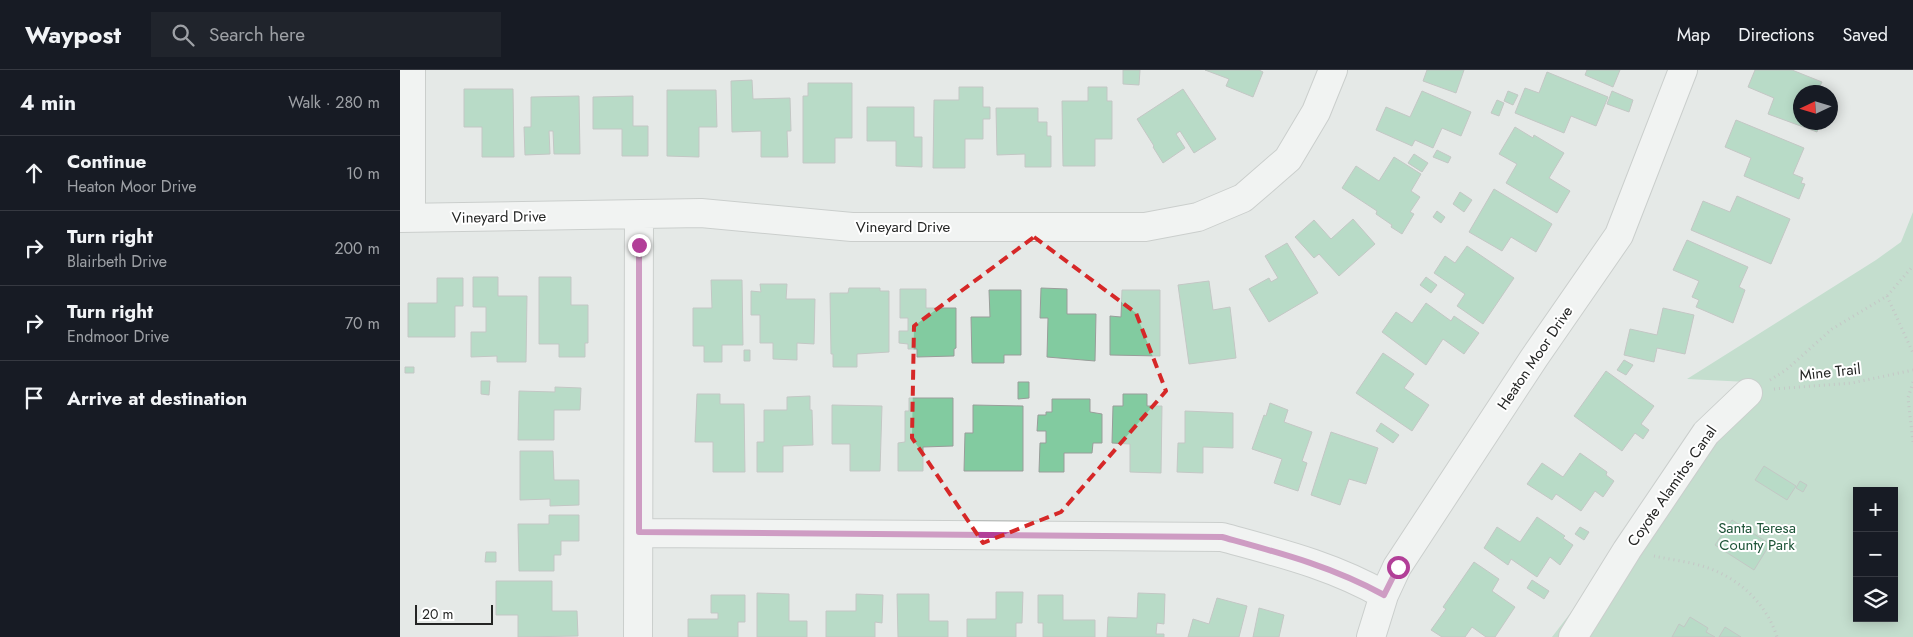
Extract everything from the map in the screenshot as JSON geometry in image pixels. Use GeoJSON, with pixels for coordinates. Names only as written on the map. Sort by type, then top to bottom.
{"type":"FeatureCollection","features":[{"type":"Feature","properties":{"kind":"street"},"geometry":{"type":"LineString","coordinates":[[405,218],[411,70]]}},
{"type":"Feature","properties":{"kind":"street","name":"Vineyard Drive"},"geometry":{"type":"LineString","coordinates":[[405,218],[639,216],[701,213],[852,227],[1145,227],[1198,217],[1243,198],[1288,159],[1316,112],[1333,70]]}},
{"type":"Feature","properties":{"kind":"street","name":"Heaton Moor Drive"},"geometry":{"type":"LineString","coordinates":[[1371,637],[1384,595],[1398,567],[1534,358],[1619,235],[1683,70]]}},
{"type":"Feature","properties":{"kind":"street"},"geometry":{"type":"LineString","coordinates":[[638,637],[639,216]]}},
{"type":"Feature","properties":{"kind":"street","name":"Coyote Alamitos Canal"},"geometry":{"type":"LineString","coordinates":[[1574,637],[1628,550],[1706,433],[1748,393]]}},
{"type":"Feature","properties":{"kind":"street"},"geometry":{"type":"LineString","coordinates":[[639,532],[1222,537],[1296,557],[1352,578],[1384,595]]}},
{"type":"Feature","properties":{"kind":"path"},"geometry":{"type":"LineString","coordinates":[[1748,393],[1786,370],[1832,329],[1887,296],[1913,266]]}},
{"type":"Feature","properties":{"kind":"path"},"geometry":{"type":"LineString","coordinates":[[1887,296],[1913,353]]}},
{"type":"Feature","properties":{"kind":"path","name":"Mine Trail"},"geometry":{"type":"LineString","coordinates":[[1748,393],[1796,386],[1852,383],[1913,370]]}},
{"type":"Feature","properties":{"kind":"path"},"geometry":{"type":"LineString","coordinates":[[1913,382],[1908,398],[1913,442]]}},
{"type":"Feature","properties":{"kind":"path"},"geometry":{"type":"LineString","coordinates":[[1628,550],[1711,569],[1742,586],[1760,603],[1773,625],[1777,637]]}},
{"type":"Feature","properties":{"kind":"highlighted area"},"geometry":{"type":"Polygon","coordinates":[[[1034,237],[1136,313],[1166,391],[1061,512],[983,543],[912,438],[914,326],[1034,237]]]}},
{"type":"Feature","properties":{"kind":"green space","name":"Santa Teresa County Park"},"geometry":{"type":"Polygon","coordinates":[[[1913,212],[1913,637],[1552,637],[1748,382],[1687,379],[1876,260],[1901,242],[1913,212]]]}},
{"type":"Feature","properties":{"kind":"building"},"geometry":{"type":"Polygon","coordinates":[[[1123,70],[1140,70],[1139,85],[1123,84],[1123,70]]]}},
{"type":"Feature","properties":{"kind":"building"},"geometry":{"type":"Polygon","coordinates":[[[1205,70],[1259,70],[1263,72],[1253,97],[1226,86],[1229,79],[1205,70]]]}},
{"type":"Feature","properties":{"kind":"building"},"geometry":{"type":"Polygon","coordinates":[[[1427,70],[1464,70],[1456,93],[1423,81],[1427,70]]]}},
{"type":"Feature","properties":{"kind":"building"},"geometry":{"type":"Polygon","coordinates":[[[1587,70],[1620,70],[1613,87],[1585,75],[1587,70]]]}},
{"type":"Feature","properties":{"kind":"building"},"geometry":{"type":"Polygon","coordinates":[[[1755,70],[1792,70],[1822,82],[1820,85],[1793,85],[1793,123],[1768,114],[1774,98],[1748,87],[1755,70]]]}},
{"type":"Feature","properties":{"kind":"building"},"geometry":{"type":"Polygon","coordinates":[[[1547,72],[1608,97],[1596,126],[1571,116],[1564,133],[1515,113],[1525,88],[1539,93],[1547,72]]]}},
{"type":"Feature","properties":{"kind":"building"},"geometry":{"type":"Polygon","coordinates":[[[752,80],[753,99],[790,98],[791,131],[787,131],[788,157],[761,157],[761,131],[732,132],[731,81],[752,80]]]}},
{"type":"Feature","properties":{"kind":"building"},"geometry":{"type":"Polygon","coordinates":[[[808,83],[852,83],[852,138],[835,138],[835,163],[803,163],[803,96],[808,96],[808,83]]]}},
{"type":"Feature","properties":{"kind":"building"},"geometry":{"type":"Polygon","coordinates":[[[959,87],[983,87],[983,107],[990,107],[990,119],[983,119],[983,139],[965,139],[965,168],[933,168],[934,100],[959,100],[959,87]]]}},
{"type":"Feature","properties":{"kind":"building"},"geometry":{"type":"Polygon","coordinates":[[[1088,87],[1107,87],[1107,101],[1112,101],[1112,139],[1095,139],[1095,166],[1063,166],[1062,101],[1088,101],[1088,87]]]}},
{"type":"Feature","properties":{"kind":"building"},"geometry":{"type":"Polygon","coordinates":[[[464,89],[513,89],[514,157],[482,157],[482,127],[464,127],[464,89]]]}},
{"type":"Feature","properties":{"kind":"building"},"geometry":{"type":"Polygon","coordinates":[[[1183,89],[1216,139],[1194,153],[1180,131],[1176,134],[1185,148],[1163,163],[1137,119],[1183,89]]]}},
{"type":"Feature","properties":{"kind":"building"},"geometry":{"type":"Polygon","coordinates":[[[667,90],[716,90],[717,127],[699,127],[699,157],[667,156],[667,90]]]}},
{"type":"Feature","properties":{"kind":"building"},"geometry":{"type":"Polygon","coordinates":[[[1422,91],[1471,112],[1461,136],[1442,128],[1433,148],[1415,140],[1412,146],[1376,130],[1386,107],[1410,117],[1422,91]]]}},
{"type":"Feature","properties":{"kind":"building"},"geometry":{"type":"Polygon","coordinates":[[[1508,91],[1518,95],[1513,105],[1504,101],[1508,91]]]}},
{"type":"Feature","properties":{"kind":"building"},"geometry":{"type":"Polygon","coordinates":[[[1612,91],[1633,100],[1629,112],[1607,104],[1612,91]]]}},
{"type":"Feature","properties":{"kind":"building"},"geometry":{"type":"Polygon","coordinates":[[[579,96],[580,154],[554,154],[553,131],[549,131],[550,154],[525,155],[524,127],[531,127],[531,97],[579,96]]]}},
{"type":"Feature","properties":{"kind":"building"},"geometry":{"type":"Polygon","coordinates":[[[633,96],[633,126],[648,126],[648,156],[622,156],[622,129],[593,129],[593,97],[633,96]]]}},
{"type":"Feature","properties":{"kind":"building"},"geometry":{"type":"Polygon","coordinates":[[[1497,100],[1504,103],[1499,116],[1491,113],[1497,100]]]}},
{"type":"Feature","properties":{"kind":"building"},"geometry":{"type":"Polygon","coordinates":[[[867,107],[914,107],[914,137],[922,137],[922,167],[896,166],[896,141],[867,141],[867,107]]]}},
{"type":"Feature","properties":{"kind":"building"},"geometry":{"type":"Polygon","coordinates":[[[996,108],[1038,108],[1038,122],[1047,122],[1047,136],[1051,136],[1051,167],[1025,167],[1025,154],[997,155],[996,108]]]}},
{"type":"Feature","properties":{"kind":"building"},"geometry":{"type":"Polygon","coordinates":[[[1736,120],[1804,148],[1793,174],[1803,178],[1801,183],[1805,184],[1799,199],[1744,176],[1751,158],[1725,147],[1736,120]]]}},
{"type":"Feature","properties":{"kind":"building"},"geometry":{"type":"Polygon","coordinates":[[[1515,127],[1533,138],[1534,135],[1564,153],[1549,178],[1570,191],[1557,213],[1506,183],[1517,164],[1499,154],[1515,127]]]}},
{"type":"Feature","properties":{"kind":"building"},"geometry":{"type":"Polygon","coordinates":[[[1437,150],[1451,157],[1448,163],[1433,157],[1437,150]]]}},
{"type":"Feature","properties":{"kind":"building"},"geometry":{"type":"Polygon","coordinates":[[[1414,154],[1428,163],[1422,172],[1408,163],[1414,154]]]}},
{"type":"Feature","properties":{"kind":"building"},"geometry":{"type":"Polygon","coordinates":[[[1394,157],[1421,174],[1411,191],[1420,197],[1410,212],[1414,214],[1402,234],[1376,214],[1377,211],[1342,188],[1356,166],[1379,181],[1394,157]]]}},
{"type":"Feature","properties":{"kind":"building"},"geometry":{"type":"Polygon","coordinates":[[[1494,189],[1552,224],[1536,252],[1511,237],[1502,251],[1469,232],[1494,189]]]}},
{"type":"Feature","properties":{"kind":"building"},"geometry":{"type":"Polygon","coordinates":[[[1460,192],[1472,200],[1464,212],[1453,204],[1460,192]]]}},
{"type":"Feature","properties":{"kind":"building"},"geometry":{"type":"Polygon","coordinates":[[[1737,196],[1790,219],[1771,264],[1691,230],[1703,201],[1730,212],[1737,196]]]}},
{"type":"Feature","properties":{"kind":"building"},"geometry":{"type":"Polygon","coordinates":[[[1437,211],[1445,217],[1441,223],[1433,217],[1437,211]]]}},
{"type":"Feature","properties":{"kind":"building"},"geometry":{"type":"Polygon","coordinates":[[[1353,219],[1375,244],[1339,276],[1319,254],[1314,258],[1295,237],[1314,220],[1331,239],[1353,219]]]}},
{"type":"Feature","properties":{"kind":"building"},"geometry":{"type":"Polygon","coordinates":[[[1687,240],[1748,267],[1739,287],[1745,290],[1733,323],[1696,307],[1699,300],[1692,297],[1699,281],[1673,270],[1687,240]]]}},
{"type":"Feature","properties":{"kind":"building"},"geometry":{"type":"Polygon","coordinates":[[[1287,243],[1318,293],[1269,322],[1249,289],[1269,278],[1271,282],[1278,278],[1265,256],[1287,243]]]}},
{"type":"Feature","properties":{"kind":"building"},"geometry":{"type":"Polygon","coordinates":[[[1467,246],[1514,278],[1483,324],[1457,306],[1465,294],[1434,273],[1445,256],[1455,263],[1467,246]]]}},
{"type":"Feature","properties":{"kind":"building"},"geometry":{"type":"Polygon","coordinates":[[[473,277],[498,277],[498,296],[527,296],[526,362],[497,362],[497,356],[471,357],[471,332],[486,332],[486,307],[473,307],[473,277]]]}},
{"type":"Feature","properties":{"kind":"building"},"geometry":{"type":"Polygon","coordinates":[[[539,277],[571,277],[571,305],[588,305],[588,343],[585,343],[585,357],[559,357],[559,344],[539,344],[539,277]]]}},
{"type":"Feature","properties":{"kind":"building"},"geometry":{"type":"Polygon","coordinates":[[[1426,277],[1437,285],[1431,293],[1420,285],[1426,277]]]}},
{"type":"Feature","properties":{"kind":"building"},"geometry":{"type":"Polygon","coordinates":[[[437,278],[463,278],[463,306],[455,306],[455,337],[408,337],[408,303],[437,303],[437,278]]]}},
{"type":"Feature","properties":{"kind":"building"},"geometry":{"type":"Polygon","coordinates":[[[711,280],[742,280],[743,345],[722,345],[722,362],[704,362],[704,346],[693,346],[693,308],[712,308],[711,280]]]}},
{"type":"Feature","properties":{"kind":"building"},"geometry":{"type":"Polygon","coordinates":[[[1209,281],[1213,310],[1230,307],[1236,358],[1189,364],[1178,285],[1209,281]]]}},
{"type":"Feature","properties":{"kind":"building"},"geometry":{"type":"Polygon","coordinates":[[[760,284],[787,284],[786,299],[815,299],[814,344],[797,343],[797,360],[773,359],[773,343],[760,343],[760,315],[751,315],[751,291],[761,292],[760,284]]]}},
{"type":"Feature","properties":{"kind":"building"},"geometry":{"type":"Polygon","coordinates":[[[849,288],[880,288],[880,291],[889,291],[889,352],[857,354],[857,367],[833,367],[830,293],[848,293],[849,288]]]}},
{"type":"Feature","properties":{"kind":"building"},"geometry":{"type":"Polygon","coordinates":[[[1041,288],[1067,289],[1067,314],[1096,314],[1095,361],[1047,357],[1048,318],[1040,318],[1041,288]]]}},
{"type":"Feature","properties":{"kind":"building"},"geometry":{"type":"Polygon","coordinates":[[[900,289],[926,289],[926,308],[956,308],[956,348],[954,349],[954,356],[917,357],[917,349],[908,349],[908,344],[899,343],[899,331],[908,331],[908,318],[900,318],[900,289]]]}},
{"type":"Feature","properties":{"kind":"building"},"geometry":{"type":"Polygon","coordinates":[[[989,290],[1021,290],[1021,355],[1004,355],[1004,363],[972,363],[971,317],[990,317],[989,290]]]}},
{"type":"Feature","properties":{"kind":"building"},"geometry":{"type":"Polygon","coordinates":[[[1122,290],[1160,290],[1160,356],[1110,355],[1110,316],[1121,317],[1122,290]]]}},
{"type":"Feature","properties":{"kind":"building"},"geometry":{"type":"Polygon","coordinates":[[[1426,303],[1451,321],[1454,316],[1479,333],[1464,354],[1443,339],[1426,365],[1382,332],[1396,312],[1412,323],[1426,303]]]}},
{"type":"Feature","properties":{"kind":"building"},"geometry":{"type":"Polygon","coordinates":[[[1663,308],[1694,315],[1685,354],[1657,348],[1654,362],[1624,355],[1630,329],[1657,335],[1663,308]]]}},
{"type":"Feature","properties":{"kind":"building"},"geometry":{"type":"Polygon","coordinates":[[[744,350],[750,350],[750,361],[744,361],[744,350]]]}},
{"type":"Feature","properties":{"kind":"building"},"geometry":{"type":"Polygon","coordinates":[[[1383,353],[1414,374],[1404,388],[1429,405],[1412,431],[1356,393],[1383,353]]]}},
{"type":"Feature","properties":{"kind":"building"},"geometry":{"type":"Polygon","coordinates":[[[1624,360],[1633,365],[1626,375],[1617,370],[1624,360]]]}},
{"type":"Feature","properties":{"kind":"building"},"geometry":{"type":"Polygon","coordinates":[[[405,367],[414,367],[414,373],[405,373],[405,367]]]}},
{"type":"Feature","properties":{"kind":"building"},"geometry":{"type":"Polygon","coordinates":[[[1606,371],[1654,406],[1641,424],[1649,430],[1643,439],[1635,433],[1622,451],[1574,416],[1606,371]]]}},
{"type":"Feature","properties":{"kind":"building"},"geometry":{"type":"Polygon","coordinates":[[[481,381],[490,381],[489,395],[481,394],[481,381]]]}},
{"type":"Feature","properties":{"kind":"building"},"geometry":{"type":"Polygon","coordinates":[[[1018,382],[1029,382],[1029,398],[1018,399],[1018,382]]]}},
{"type":"Feature","properties":{"kind":"building"},"geometry":{"type":"Polygon","coordinates":[[[555,387],[581,388],[580,410],[554,410],[554,440],[518,440],[519,391],[555,392],[555,387]]]}},
{"type":"Feature","properties":{"kind":"building"},"geometry":{"type":"Polygon","coordinates":[[[697,394],[720,394],[720,404],[744,404],[745,472],[713,472],[713,442],[695,442],[697,394]]]}},
{"type":"Feature","properties":{"kind":"building"},"geometry":{"type":"Polygon","coordinates":[[[1123,394],[1147,394],[1147,406],[1162,406],[1161,473],[1130,472],[1130,444],[1112,443],[1113,406],[1123,406],[1123,394]]]}},
{"type":"Feature","properties":{"kind":"building"},"geometry":{"type":"Polygon","coordinates":[[[810,396],[813,445],[783,446],[783,472],[757,472],[757,442],[764,442],[764,410],[787,410],[787,397],[810,396]]]}},
{"type":"Feature","properties":{"kind":"building"},"geometry":{"type":"Polygon","coordinates":[[[909,398],[953,398],[953,446],[923,447],[923,471],[898,471],[898,443],[905,442],[905,411],[909,411],[909,398]]]}},
{"type":"Feature","properties":{"kind":"building"},"geometry":{"type":"Polygon","coordinates":[[[1052,399],[1090,399],[1090,412],[1102,414],[1102,443],[1093,443],[1092,453],[1064,453],[1064,472],[1039,472],[1040,443],[1046,443],[1046,431],[1037,431],[1038,415],[1046,415],[1046,412],[1052,412],[1052,399]]]}},
{"type":"Feature","properties":{"kind":"building"},"geometry":{"type":"Polygon","coordinates":[[[1270,403],[1288,410],[1284,422],[1312,432],[1302,461],[1307,463],[1298,491],[1274,483],[1282,459],[1252,449],[1270,403]]]}},
{"type":"Feature","properties":{"kind":"building"},"geometry":{"type":"Polygon","coordinates":[[[832,405],[882,406],[880,471],[850,471],[850,444],[832,444],[832,405]]]}},
{"type":"Feature","properties":{"kind":"building"},"geometry":{"type":"Polygon","coordinates":[[[973,405],[1023,406],[1023,471],[964,471],[965,433],[973,433],[973,405]]]}},
{"type":"Feature","properties":{"kind":"building"},"geometry":{"type":"Polygon","coordinates":[[[1185,411],[1233,413],[1233,448],[1203,447],[1203,473],[1177,472],[1178,443],[1185,443],[1185,411]]]}},
{"type":"Feature","properties":{"kind":"building"},"geometry":{"type":"Polygon","coordinates":[[[1381,423],[1399,435],[1393,443],[1376,431],[1381,423]]]}},
{"type":"Feature","properties":{"kind":"building"},"geometry":{"type":"Polygon","coordinates":[[[1331,432],[1378,448],[1366,484],[1349,479],[1340,505],[1311,495],[1331,432]]]}},
{"type":"Feature","properties":{"kind":"building"},"geometry":{"type":"Polygon","coordinates":[[[520,451],[553,451],[554,480],[579,480],[579,505],[550,506],[550,499],[520,500],[520,451]]]}},
{"type":"Feature","properties":{"kind":"building"},"geometry":{"type":"Polygon","coordinates":[[[1580,453],[1607,472],[1606,475],[1614,481],[1603,497],[1595,491],[1581,511],[1556,494],[1552,500],[1527,484],[1542,463],[1563,477],[1580,453]]]}},
{"type":"Feature","properties":{"kind":"building"},"geometry":{"type":"Polygon","coordinates":[[[1764,466],[1796,486],[1787,500],[1755,480],[1764,466]]]}},
{"type":"Feature","properties":{"kind":"building"},"geometry":{"type":"Polygon","coordinates":[[[1800,481],[1807,485],[1803,492],[1796,488],[1800,481]]]}},
{"type":"Feature","properties":{"kind":"building"},"geometry":{"type":"Polygon","coordinates":[[[549,515],[579,515],[579,541],[561,541],[561,555],[554,555],[554,571],[519,571],[518,524],[549,524],[549,515]]]}},
{"type":"Feature","properties":{"kind":"building"},"geometry":{"type":"Polygon","coordinates":[[[1537,517],[1565,536],[1563,538],[1573,545],[1560,565],[1550,557],[1537,577],[1511,559],[1508,565],[1484,548],[1497,527],[1520,542],[1537,517]]]}},
{"type":"Feature","properties":{"kind":"building"},"geometry":{"type":"Polygon","coordinates":[[[1732,520],[1770,544],[1754,570],[1715,545],[1732,520]]]}},
{"type":"Feature","properties":{"kind":"building"},"geometry":{"type":"Polygon","coordinates":[[[1580,527],[1589,532],[1584,540],[1575,534],[1580,527]]]}},
{"type":"Feature","properties":{"kind":"building"},"geometry":{"type":"Polygon","coordinates":[[[486,552],[496,552],[496,562],[485,562],[486,552]]]}},
{"type":"Feature","properties":{"kind":"building"},"geometry":{"type":"Polygon","coordinates":[[[1474,562],[1499,579],[1492,591],[1515,607],[1495,637],[1486,637],[1472,627],[1465,637],[1442,637],[1431,630],[1446,609],[1443,607],[1474,562]]]}},
{"type":"Feature","properties":{"kind":"building"},"geometry":{"type":"Polygon","coordinates":[[[1532,580],[1549,591],[1544,599],[1527,588],[1532,580]]]}},
{"type":"Feature","properties":{"kind":"building"},"geometry":{"type":"Polygon","coordinates":[[[496,581],[552,581],[552,611],[577,611],[578,636],[518,637],[518,615],[496,615],[496,581]]]}},
{"type":"Feature","properties":{"kind":"building"},"geometry":{"type":"Polygon","coordinates":[[[996,592],[1023,592],[1022,623],[1016,623],[1016,637],[967,637],[967,619],[996,619],[996,592]]]}},
{"type":"Feature","properties":{"kind":"building"},"geometry":{"type":"Polygon","coordinates":[[[757,593],[789,594],[789,621],[807,621],[807,637],[757,637],[757,593]]]}},
{"type":"Feature","properties":{"kind":"building"},"geometry":{"type":"Polygon","coordinates":[[[1138,593],[1165,594],[1164,624],[1157,623],[1156,634],[1164,634],[1164,637],[1107,637],[1108,617],[1137,618],[1138,593]]]}},
{"type":"Feature","properties":{"kind":"building"},"geometry":{"type":"Polygon","coordinates":[[[856,594],[883,595],[882,623],[875,622],[875,637],[826,637],[826,611],[856,611],[856,594]]]}},
{"type":"Feature","properties":{"kind":"building"},"geometry":{"type":"Polygon","coordinates":[[[897,594],[929,594],[929,621],[948,621],[948,637],[898,637],[897,594]]]}},
{"type":"Feature","properties":{"kind":"building"},"geometry":{"type":"Polygon","coordinates":[[[711,595],[745,595],[745,622],[738,622],[738,637],[688,637],[688,619],[718,619],[718,613],[711,613],[711,595]]]}},
{"type":"Feature","properties":{"kind":"building"},"geometry":{"type":"Polygon","coordinates":[[[1038,595],[1063,595],[1063,620],[1095,620],[1095,637],[1043,637],[1043,623],[1038,623],[1038,595]]]}},
{"type":"Feature","properties":{"kind":"building"},"geometry":{"type":"Polygon","coordinates":[[[1217,598],[1247,606],[1239,637],[1188,637],[1193,619],[1209,624],[1217,598]]]}},
{"type":"Feature","properties":{"kind":"building"},"geometry":{"type":"Polygon","coordinates":[[[1259,608],[1284,615],[1279,637],[1253,637],[1259,608]]]}},
{"type":"Feature","properties":{"kind":"building"},"geometry":{"type":"Polygon","coordinates":[[[1690,617],[1708,628],[1706,632],[1715,637],[1672,637],[1679,624],[1684,627],[1690,617]]]}},
{"type":"Feature","properties":{"kind":"building"},"geometry":{"type":"Polygon","coordinates":[[[1725,627],[1741,637],[1719,637],[1725,627]]]}},
{"type":"Feature","properties":{"kind":"route"},"geometry":{"type":"LineString","coordinates":[[639,245],[639,532],[1222,537],[1296,557],[1352,578],[1384,595],[1398,567]]}}]}
